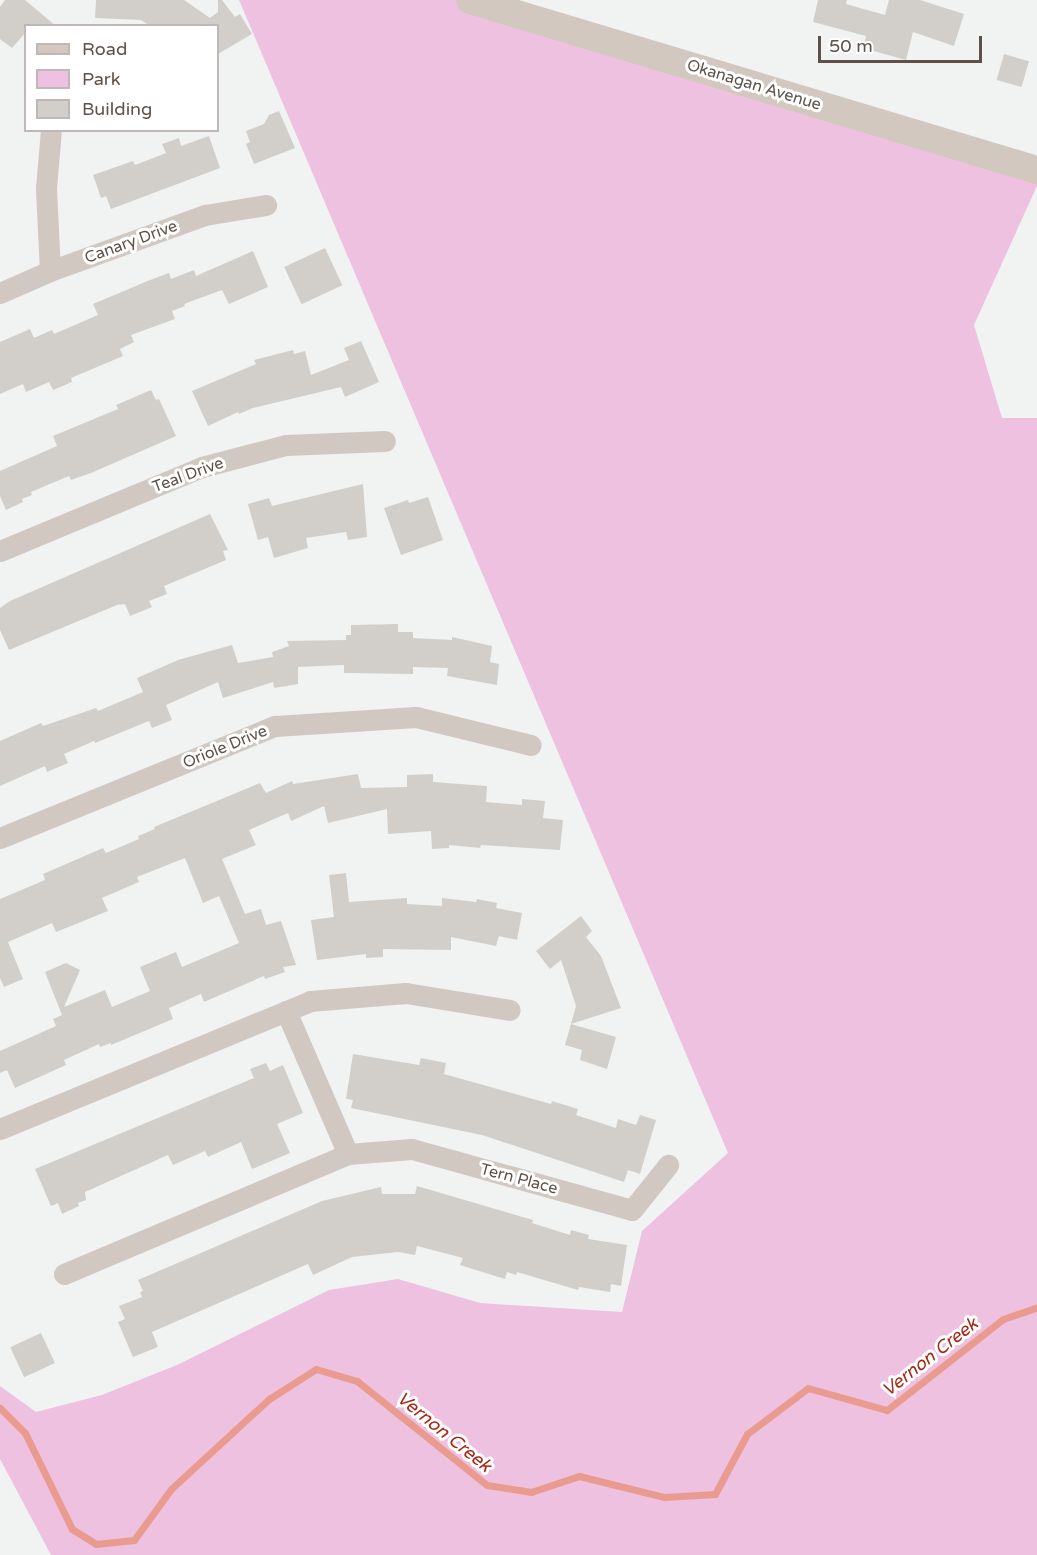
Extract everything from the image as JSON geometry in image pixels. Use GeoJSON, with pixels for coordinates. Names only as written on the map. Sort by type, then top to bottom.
{"type":"FeatureCollection","features":[{"type":"Feature","properties":{"kind":"street","name":"Okanagan Avenue"},"geometry":{"type":"LineString","coordinates":[[470,0],[1037,170]]}},
{"type":"Feature","properties":{"kind":"street"},"geometry":{"type":"LineString","coordinates":[[50,271],[46,188],[51,132]]}},
{"type":"Feature","properties":{"kind":"street","name":"Canary Drive"},"geometry":{"type":"LineString","coordinates":[[0,293],[50,271],[204,215],[266,205]]}},
{"type":"Feature","properties":{"kind":"street","name":"Teal Drive"},"geometry":{"type":"LineString","coordinates":[[0,551],[202,467],[286,445],[385,441]]}},
{"type":"Feature","properties":{"kind":"street","name":"Oriole Drive"},"geometry":{"type":"LineString","coordinates":[[0,838],[276,726],[416,717],[531,746]]}},
{"type":"Feature","properties":{"kind":"street"},"geometry":{"type":"LineString","coordinates":[[0,1129],[310,1000],[406,993],[510,1010]]}},
{"type":"Feature","properties":{"kind":"street"},"geometry":{"type":"LineString","coordinates":[[286,1011],[348,1154]]}},
{"type":"Feature","properties":{"kind":"street","name":"Tern Place"},"geometry":{"type":"LineString","coordinates":[[64,1274],[348,1154],[412,1149],[632,1210],[668,1165]]}},
{"type":"Feature","properties":{"kind":"green space"},"geometry":{"type":"Polygon","coordinates":[[[239,0],[462,0],[1037,172],[1037,186],[974,325],[1002,418],[1037,418],[1037,1555],[51,1555],[0,1459],[0,1386],[36,1412],[102,1395],[177,1365],[329,1290],[398,1279],[480,1303],[622,1312],[642,1231],[728,1153],[239,0]]]}},
{"type":"Feature","properties":{"kind":"building"},"geometry":{"type":"Polygon","coordinates":[[[5,0],[25,0],[54,24],[24,24],[24,34],[12,48],[0,39],[0,7],[5,0]]]}},
{"type":"Feature","properties":{"kind":"building"},"geometry":{"type":"Polygon","coordinates":[[[96,0],[184,0],[210,18],[218,12],[218,0],[222,0],[235,17],[240,14],[252,34],[219,53],[219,24],[147,24],[141,20],[95,18],[96,0]]]}},
{"type":"Feature","properties":{"kind":"building"},"geometry":{"type":"Polygon","coordinates":[[[818,0],[847,0],[846,4],[885,15],[889,0],[920,0],[964,14],[954,46],[913,32],[906,60],[863,48],[866,36],[813,22],[818,0]]]}},
{"type":"Feature","properties":{"kind":"building"},"geometry":{"type":"Polygon","coordinates":[[[1004,54],[1029,61],[1022,87],[997,80],[1004,54]]]}},
{"type":"Feature","properties":{"kind":"building"},"geometry":{"type":"Polygon","coordinates":[[[279,111],[295,148],[254,164],[246,144],[250,142],[246,131],[264,124],[269,115],[279,111]]]}},
{"type":"Feature","properties":{"kind":"building"},"geometry":{"type":"Polygon","coordinates":[[[209,136],[220,168],[111,209],[106,196],[101,198],[93,175],[133,161],[135,165],[166,153],[162,144],[179,138],[181,146],[209,136]]]}},
{"type":"Feature","properties":{"kind":"building"},"geometry":{"type":"Polygon","coordinates":[[[325,248],[342,285],[302,304],[284,267],[325,248]]]}},
{"type":"Feature","properties":{"kind":"building"},"geometry":{"type":"Polygon","coordinates":[[[253,251],[268,287],[229,304],[222,290],[184,304],[185,306],[172,311],[175,319],[131,335],[134,342],[120,349],[123,356],[71,378],[72,382],[53,390],[49,382],[26,392],[23,384],[0,394],[0,342],[30,329],[34,338],[52,330],[54,334],[98,315],[93,304],[150,280],[169,273],[171,279],[194,270],[196,276],[253,251]]]}},
{"type":"Feature","properties":{"kind":"building"},"geometry":{"type":"Polygon","coordinates":[[[361,341],[379,382],[345,397],[341,387],[253,408],[239,414],[238,412],[208,426],[192,391],[256,364],[254,360],[293,350],[294,354],[305,351],[311,375],[349,360],[344,348],[361,341]]]}},
{"type":"Feature","properties":{"kind":"building"},"geometry":{"type":"Polygon","coordinates":[[[151,390],[156,400],[159,399],[176,436],[91,473],[71,480],[69,476],[31,492],[32,495],[22,499],[23,502],[6,510],[0,496],[0,471],[57,446],[53,436],[118,409],[116,405],[151,390]]]}},
{"type":"Feature","properties":{"kind":"building"},"geometry":{"type":"Polygon","coordinates":[[[363,484],[367,537],[348,540],[346,532],[306,538],[308,548],[274,558],[268,537],[258,540],[248,504],[269,498],[272,506],[363,484]]]}},
{"type":"Feature","properties":{"kind":"building"},"geometry":{"type":"Polygon","coordinates":[[[428,497],[443,540],[401,555],[384,508],[408,500],[409,503],[428,497]]]}},
{"type":"Feature","properties":{"kind":"building"},"geometry":{"type":"Polygon","coordinates":[[[210,514],[228,550],[223,551],[226,560],[164,586],[167,594],[149,601],[152,607],[130,616],[125,604],[117,605],[9,650],[0,630],[0,608],[10,601],[210,514]]]}},
{"type":"Feature","properties":{"kind":"building"},"geometry":{"type":"Polygon","coordinates":[[[398,624],[398,632],[413,632],[413,638],[452,640],[452,637],[492,646],[490,662],[499,664],[497,685],[447,676],[448,668],[413,667],[413,674],[344,673],[344,665],[298,667],[298,684],[274,688],[273,682],[223,698],[218,682],[166,705],[172,720],[152,728],[149,721],[95,743],[94,741],[64,754],[68,763],[47,772],[45,766],[0,786],[0,741],[41,723],[43,726],[96,708],[98,711],[143,692],[137,678],[178,660],[232,645],[238,663],[273,657],[272,652],[289,646],[287,641],[346,640],[346,635],[351,635],[351,625],[398,624]]]}},
{"type":"Feature","properties":{"kind":"building"},"geometry":{"type":"Polygon","coordinates":[[[358,774],[361,788],[407,787],[407,775],[433,774],[433,782],[487,786],[486,802],[522,805],[522,799],[545,801],[543,818],[563,820],[560,850],[481,845],[480,848],[449,845],[449,848],[432,849],[431,831],[388,834],[387,809],[328,823],[324,806],[291,821],[288,813],[249,830],[256,845],[222,859],[245,914],[261,909],[266,925],[281,921],[296,965],[283,967],[285,972],[265,979],[264,976],[204,1002],[201,994],[169,1008],[173,1019],[111,1045],[111,1043],[100,1047],[99,1044],[64,1060],[66,1065],[15,1088],[7,1070],[0,1073],[0,1051],[56,1026],[53,1019],[62,1015],[45,972],[66,963],[80,970],[64,1007],[105,990],[112,1007],[150,991],[140,967],[176,952],[182,967],[239,943],[219,896],[203,903],[185,858],[137,877],[139,882],[102,898],[108,911],[56,932],[52,923],[8,942],[23,979],[4,987],[0,978],[0,899],[45,880],[43,874],[103,848],[106,853],[139,839],[138,836],[155,829],[154,827],[260,783],[266,793],[292,781],[293,784],[358,774]]]}},
{"type":"Feature","properties":{"kind":"building"},"geometry":{"type":"Polygon","coordinates":[[[346,873],[349,902],[407,898],[407,904],[442,906],[442,898],[476,902],[477,899],[497,903],[496,908],[522,913],[517,940],[499,936],[496,946],[451,937],[451,950],[383,949],[383,957],[366,958],[366,954],[317,960],[311,920],[334,917],[329,875],[346,873]]]}},
{"type":"Feature","properties":{"kind":"building"},"geometry":{"type":"Polygon","coordinates":[[[581,916],[592,931],[586,937],[601,956],[621,1008],[571,1024],[576,1006],[561,960],[550,969],[536,951],[581,916]]]}},
{"type":"Feature","properties":{"kind":"building"},"geometry":{"type":"Polygon","coordinates":[[[571,1024],[616,1037],[607,1069],[580,1060],[582,1050],[565,1045],[571,1024]]]}},
{"type":"Feature","properties":{"kind":"building"},"geometry":{"type":"Polygon","coordinates":[[[353,1054],[419,1065],[421,1058],[446,1063],[444,1074],[551,1104],[552,1101],[578,1109],[576,1115],[616,1128],[618,1119],[636,1125],[640,1115],[656,1120],[640,1174],[628,1170],[624,1182],[482,1135],[351,1108],[353,1100],[346,1099],[353,1054]]]}},
{"type":"Feature","properties":{"kind":"building"},"geometry":{"type":"Polygon","coordinates":[[[266,1063],[270,1071],[283,1065],[303,1113],[277,1124],[290,1153],[252,1169],[241,1142],[208,1157],[205,1151],[173,1165],[168,1155],[85,1192],[86,1200],[62,1214],[58,1203],[51,1206],[35,1169],[254,1078],[250,1069],[266,1063]]]}},
{"type":"Feature","properties":{"kind":"building"},"geometry":{"type":"Polygon","coordinates":[[[417,1186],[533,1220],[532,1223],[570,1235],[571,1230],[589,1235],[588,1239],[627,1245],[621,1286],[611,1284],[610,1292],[579,1287],[578,1290],[517,1272],[516,1275],[507,1272],[505,1279],[460,1265],[463,1258],[417,1246],[415,1255],[398,1252],[352,1257],[313,1275],[308,1264],[152,1332],[158,1347],[133,1357],[118,1322],[125,1319],[119,1306],[142,1297],[140,1292],[143,1291],[138,1280],[322,1201],[381,1187],[382,1194],[415,1194],[417,1186]]]}},
{"type":"Feature","properties":{"kind":"building"},"geometry":{"type":"Polygon","coordinates":[[[41,1333],[55,1363],[24,1377],[10,1347],[41,1333]]]}},
{"type":"Feature","properties":{"kind":"waterway","name":"Vernon Creek"},"geometry":{"type":"LineString","coordinates":[[0,1408],[25,1433],[72,1529],[96,1544],[134,1540],[171,1489],[269,1399],[316,1369],[357,1381],[487,1485],[531,1492],[579,1476],[664,1497],[715,1494],[747,1434],[808,1388],[887,1410],[1003,1319],[1037,1307]]}}]}
